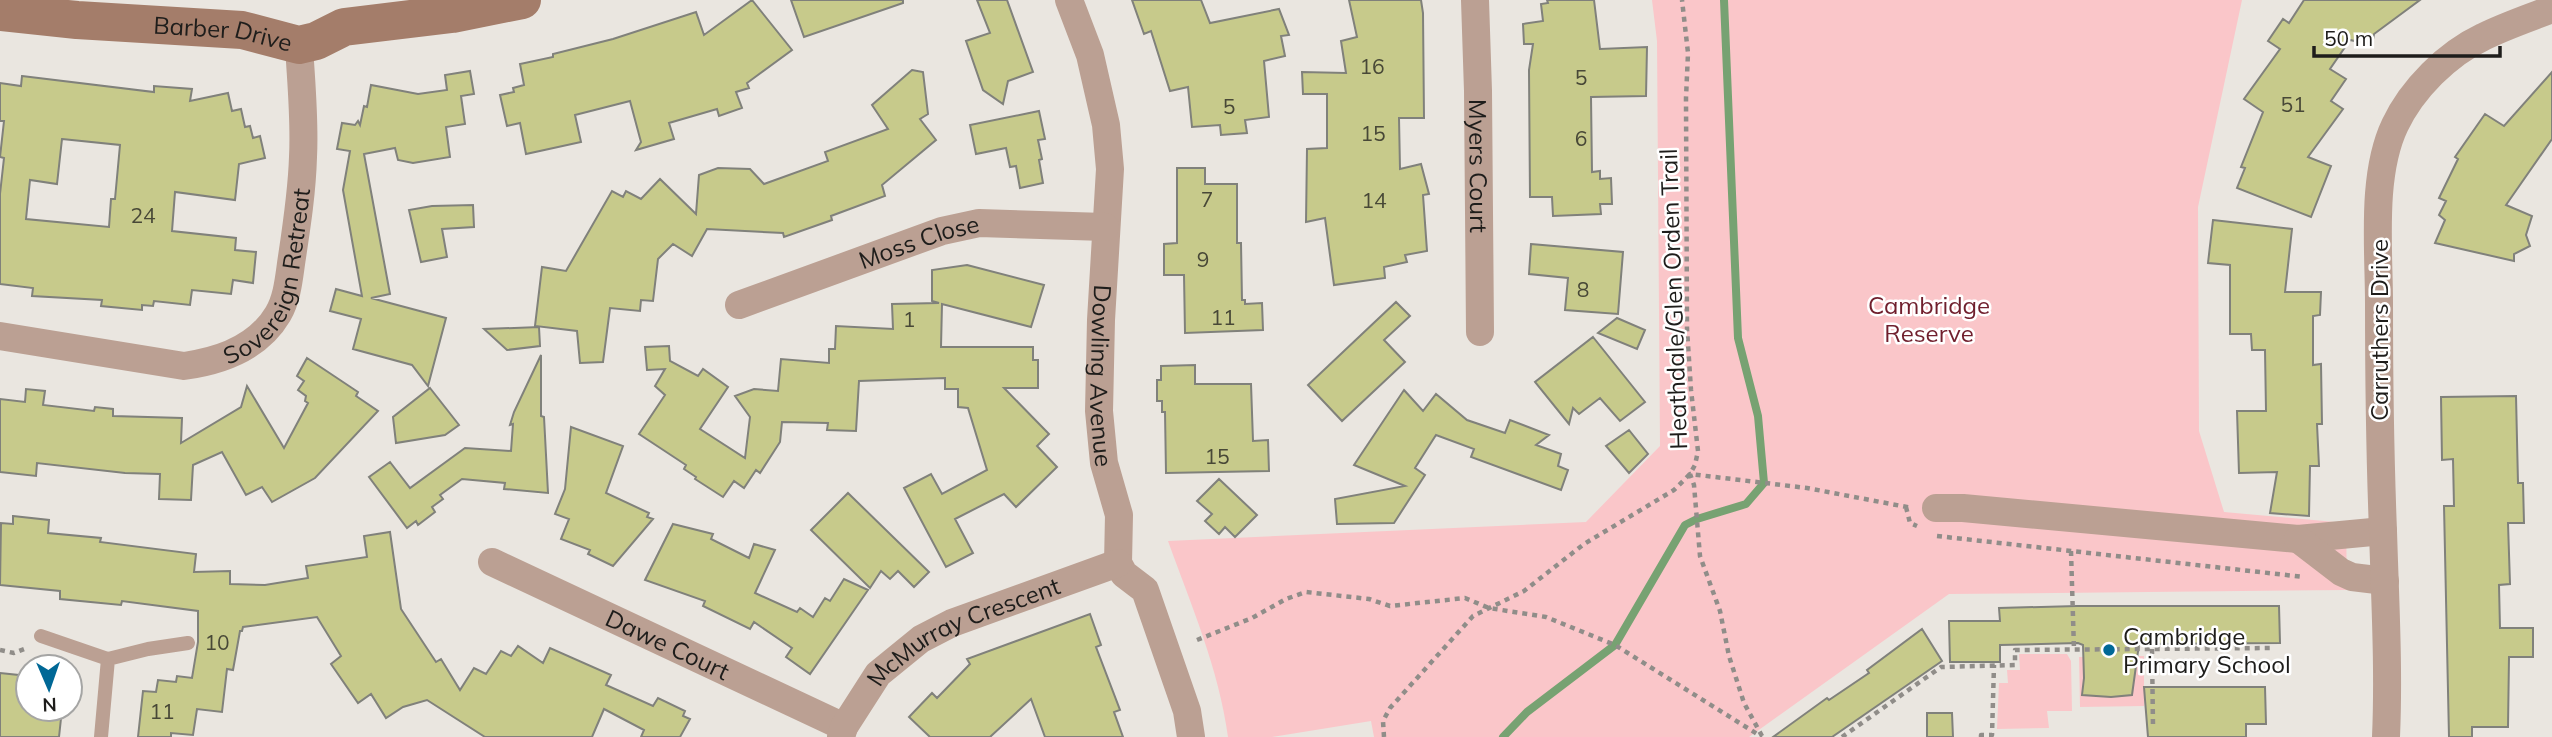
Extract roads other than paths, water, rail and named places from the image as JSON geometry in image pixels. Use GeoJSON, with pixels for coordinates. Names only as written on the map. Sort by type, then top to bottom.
{"type":"FeatureCollection","features":[{"type":"Feature","properties":{"kind":"street","name":"Barber Drive"},"geometry":{"type":"LineString","coordinates":[[0,12],[78,20],[242,30],[299,45],[316,41],[344,27],[452,14],[522,0]]}},
{"type":"Feature","properties":{"kind":"street","name":"Dowling Avenue"},"geometry":{"type":"LineString","coordinates":[[1069,0],[1090,55],[1106,125],[1110,169],[1105,227],[1099,411],[1104,463],[1119,515],[1118,564]]}},
{"type":"Feature","properties":{"kind":"street","name":"Myers Court"},"geometry":{"type":"LineString","coordinates":[[1475,0],[1480,332]]}},
{"type":"Feature","properties":{"kind":"street","name":"Carruthers Drive"},"geometry":{"type":"LineString","coordinates":[[2386,737],[2379,210],[2381,178],[2388,142],[2395,125],[2419,89],[2437,69],[2482,37],[2552,9]]}},
{"type":"Feature","properties":{"kind":"street","name":"Sovereign Retreat"},"geometry":{"type":"LineString","coordinates":[[0,335],[184,366],[213,362],[239,351],[258,337],[278,314],[286,295],[300,206],[304,154],[299,45]]}},
{"type":"Feature","properties":{"kind":"street","name":"Moss Close"},"geometry":{"type":"LineString","coordinates":[[739,305],[942,231],[979,223],[1105,227]]}},
{"type":"Feature","properties":{"kind":"street"},"geometry":{"type":"LineString","coordinates":[[1928,522],[1963,508],[2298,539],[2383,531]]}},
{"type":"Feature","properties":{"kind":"street"},"geometry":{"type":"LineString","coordinates":[[2298,539],[2351,577],[2385,581]]}},
{"type":"Feature","properties":{"kind":"street","name":"Dawe Court"},"geometry":{"type":"LineString","coordinates":[[492,562],[843,732]]}},
{"type":"Feature","properties":{"kind":"street"},"geometry":{"type":"LineString","coordinates":[[1118,564],[1124,573],[1145,590],[1187,711],[1191,737]]}},
{"type":"Feature","properties":{"kind":"street","name":"McMurray Crescent"},"geometry":{"type":"LineString","coordinates":[[843,732],[878,674],[921,639],[951,623],[1118,564]]}},
{"type":"Feature","properties":{"kind":"lane"},"geometry":{"type":"LineString","coordinates":[[41,636],[108,659],[188,643]]}},
{"type":"Feature","properties":{"kind":"lane"},"geometry":{"type":"LineString","coordinates":[[101,737],[108,659]]}},
{"type":"Feature","properties":{"kind":"waterway"},"geometry":{"type":"LineString","coordinates":[[1503,737],[1527,712],[1615,645],[1685,525],[1746,504],[1764,483],[1758,416],[1738,338],[1724,0]]}},
{"type":"Feature","properties":{"kind":"place","name":"Cambridge Primary School"},"geometry":{"type":"Point","coordinates":[2109,650]}},
{"type":"Feature","properties":{"kind":"park label","name":"Cambridge Reserve"},"geometry":{"type":"Point","coordinates":[1929,319]}}]}
